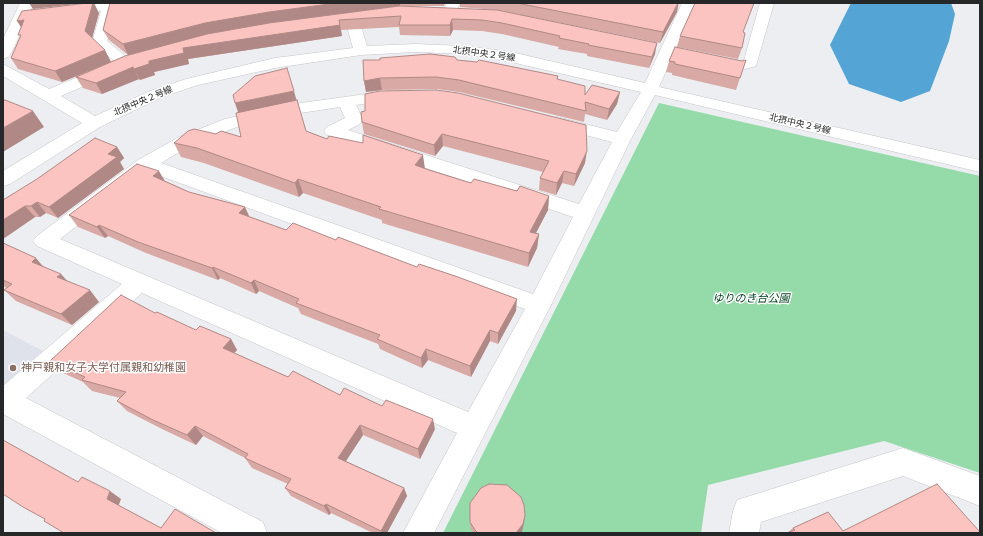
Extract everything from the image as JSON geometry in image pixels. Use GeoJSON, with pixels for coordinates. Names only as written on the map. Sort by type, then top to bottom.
{"type":"FeatureCollection","features":[{"type":"Feature","properties":{"kind":"street"},"geometry":{"type":"LineString","coordinates":[[50,13],[133,3]]}},
{"type":"Feature","properties":{"kind":"street"},"geometry":{"type":"LineString","coordinates":[[347,3],[358,17],[362,51]]}},
{"type":"Feature","properties":{"kind":"street"},"geometry":{"type":"LineString","coordinates":[[702,58],[738,66],[751,63],[767,3]]}},
{"type":"Feature","properties":{"kind":"street"},"geometry":{"type":"LineString","coordinates":[[109,6],[98,42],[125,63]]}},
{"type":"Feature","properties":{"kind":"street"},"geometry":{"type":"LineString","coordinates":[[418,533],[539,305],[622,139],[650,90],[683,6]]}},
{"type":"Feature","properties":{"kind":"street"},"geometry":{"type":"LineString","coordinates":[[414,11],[452,8],[466,13]]}},
{"type":"Feature","properties":{"kind":"street"},"geometry":{"type":"LineString","coordinates":[[3,54],[21,16],[31,9]]}},
{"type":"Feature","properties":{"kind":"street"},"geometry":{"type":"LineString","coordinates":[[335,20],[358,17]]}},
{"type":"Feature","properties":{"kind":"street","name":"北摂中央２号線"},"geometry":{"type":"LineString","coordinates":[[3,180],[94,123],[156,94],[192,82],[275,63],[362,51],[414,48],[464,50],[511,57],[980,166]]}},
{"type":"Feature","properties":{"kind":"street"},"geometry":{"type":"LineString","coordinates":[[48,95],[140,58]]}},
{"type":"Feature","properties":{"kind":"street"},"geometry":{"type":"LineString","coordinates":[[3,69],[94,123]]}},
{"type":"Feature","properties":{"kind":"street"},"geometry":{"type":"LineString","coordinates":[[416,95],[382,96],[287,110],[231,123],[185,141],[145,164],[44,241],[474,427]]}},
{"type":"Feature","properties":{"kind":"street"},"geometry":{"type":"LineString","coordinates":[[346,101],[354,120],[333,131],[392,152],[584,213]]}},
{"type":"Feature","properties":{"kind":"street"},"geometry":{"type":"LineString","coordinates":[[539,118],[622,139]]}},
{"type":"Feature","properties":{"kind":"street"},"geometry":{"type":"LineString","coordinates":[[145,164],[539,305]]}},
{"type":"Feature","properties":{"kind":"street"},"geometry":{"type":"LineString","coordinates":[[139,282],[4,401],[252,533]]}},
{"type":"Feature","properties":{"kind":"street"},"geometry":{"type":"LineString","coordinates":[[744,533],[748,511],[903,462],[980,491]]}},
{"type":"Feature","properties":{"kind":"shaded area","name":"神戸親和女子大学付属親和幼稚園"},"geometry":{"type":"Polygon","coordinates":[[[3,330],[43,351],[3,386],[3,330]]]}},
{"type":"Feature","properties":{"kind":"green space","name":"ゆりのき台公園"},"geometry":{"type":"Polygon","coordinates":[[[659,103],[980,176],[980,473],[884,441],[708,485],[701,533],[443,533],[659,103]]]}},
{"type":"Feature","properties":{"kind":"water"},"geometry":{"type":"Polygon","coordinates":[[[851,3],[951,3],[955,14],[949,41],[930,91],[901,102],[849,84],[830,45],[851,3]]]}},
{"type":"Feature","properties":{"kind":"building"},"geometry":{"type":"Polygon","coordinates":[[[93,3],[85,31],[105,50],[55,71],[11,58],[21,35],[18,35],[24,20],[17,21],[22,11],[93,3]]]}},
{"type":"Feature","properties":{"kind":"building"},"geometry":{"type":"Polygon","coordinates":[[[110,3],[337,3],[269,12],[205,23],[123,44],[103,30],[110,3]]]}},
{"type":"Feature","properties":{"kind":"building"},"geometry":{"type":"Polygon","coordinates":[[[517,3],[678,3],[663,32],[517,3]]]}},
{"type":"Feature","properties":{"kind":"building"},"geometry":{"type":"Polygon","coordinates":[[[695,3],[754,3],[743,32],[745,33],[742,48],[680,36],[695,3]]]}},
{"type":"Feature","properties":{"kind":"building"},"geometry":{"type":"Polygon","coordinates":[[[399,6],[497,10],[657,43],[652,57],[588,45],[589,44],[559,38],[560,36],[502,23],[482,20],[452,19],[450,25],[399,25],[401,16],[339,20],[340,25],[183,48],[184,53],[149,61],[149,64],[134,69],[133,67],[96,83],[76,77],[125,56],[207,34],[269,23],[399,6]]]}},
{"type":"Feature","properties":{"kind":"building"},"geometry":{"type":"Polygon","coordinates":[[[675,47],[742,61],[746,60],[740,78],[675,64],[675,62],[669,61],[675,47]]]}},
{"type":"Feature","properties":{"kind":"building"},"geometry":{"type":"Polygon","coordinates":[[[430,54],[455,57],[457,60],[477,62],[479,60],[558,76],[557,79],[585,86],[585,95],[592,85],[620,92],[609,109],[585,102],[586,111],[459,80],[436,77],[380,78],[364,81],[363,60],[380,60],[380,58],[430,54]]]}},
{"type":"Feature","properties":{"kind":"building"},"geometry":{"type":"Polygon","coordinates":[[[287,68],[294,91],[235,103],[233,95],[255,76],[287,68]]]}},
{"type":"Feature","properties":{"kind":"building"},"geometry":{"type":"Polygon","coordinates":[[[436,90],[458,93],[586,125],[587,151],[576,174],[564,171],[557,183],[540,178],[549,161],[442,134],[434,145],[362,122],[361,112],[365,111],[365,94],[380,91],[436,90]]]}},
{"type":"Feature","properties":{"kind":"building"},"geometry":{"type":"Polygon","coordinates":[[[5,100],[33,111],[3,128],[3,101],[5,100]]]}},
{"type":"Feature","properties":{"kind":"building"},"geometry":{"type":"Polygon","coordinates":[[[297,100],[306,131],[327,139],[329,136],[363,143],[363,135],[423,155],[415,165],[429,170],[471,183],[474,179],[517,191],[520,186],[549,196],[530,232],[539,234],[529,253],[379,209],[381,207],[298,179],[295,183],[197,148],[174,143],[188,131],[194,129],[216,134],[221,131],[241,137],[236,113],[297,100]]]}},
{"type":"Feature","properties":{"kind":"building"},"geometry":{"type":"Polygon","coordinates":[[[95,138],[117,147],[108,154],[117,157],[49,207],[37,202],[31,206],[25,206],[3,220],[3,200],[37,179],[95,138]]]}},
{"type":"Feature","properties":{"kind":"building"},"geometry":{"type":"Polygon","coordinates":[[[137,164],[159,171],[153,176],[189,192],[245,207],[239,213],[286,230],[293,223],[336,240],[338,237],[417,267],[419,264],[517,299],[498,333],[490,330],[470,366],[426,349],[421,358],[377,339],[380,335],[296,303],[299,299],[254,280],[251,283],[213,267],[212,268],[138,242],[99,225],[97,227],[69,215],[137,164]]]}},
{"type":"Feature","properties":{"kind":"building"},"geometry":{"type":"Polygon","coordinates":[[[3,243],[36,258],[32,262],[61,274],[57,277],[90,290],[61,314],[4,290],[12,284],[3,280],[3,243]]]}},
{"type":"Feature","properties":{"kind":"building"},"geometry":{"type":"Polygon","coordinates":[[[121,295],[155,313],[157,312],[196,330],[200,326],[231,339],[223,348],[288,377],[293,371],[340,395],[344,388],[382,406],[386,400],[433,419],[418,449],[360,425],[338,458],[404,488],[381,531],[326,504],[324,506],[285,488],[291,479],[245,458],[248,454],[195,426],[187,435],[153,420],[117,401],[126,392],[82,380],[85,377],[50,361],[121,295]]]}},
{"type":"Feature","properties":{"kind":"building"},"geometry":{"type":"Polygon","coordinates":[[[3,440],[78,482],[82,477],[110,491],[107,499],[161,528],[175,509],[216,533],[64,533],[44,521],[45,519],[3,494],[3,440]]]}},
{"type":"Feature","properties":{"kind":"building"},"geometry":{"type":"Polygon","coordinates":[[[489,484],[507,485],[521,497],[525,515],[523,524],[516,533],[478,533],[470,522],[470,503],[481,488],[489,484]]]}},
{"type":"Feature","properties":{"kind":"building"},"geometry":{"type":"Polygon","coordinates":[[[937,484],[980,533],[787,533],[795,530],[793,528],[828,512],[843,531],[937,484]]]}},
{"type":"Feature","properties":{"kind":"place","name":"神戸親和女子大学付属親和幼稚園"},"geometry":{"type":"Point","coordinates":[13,368]}}]}
